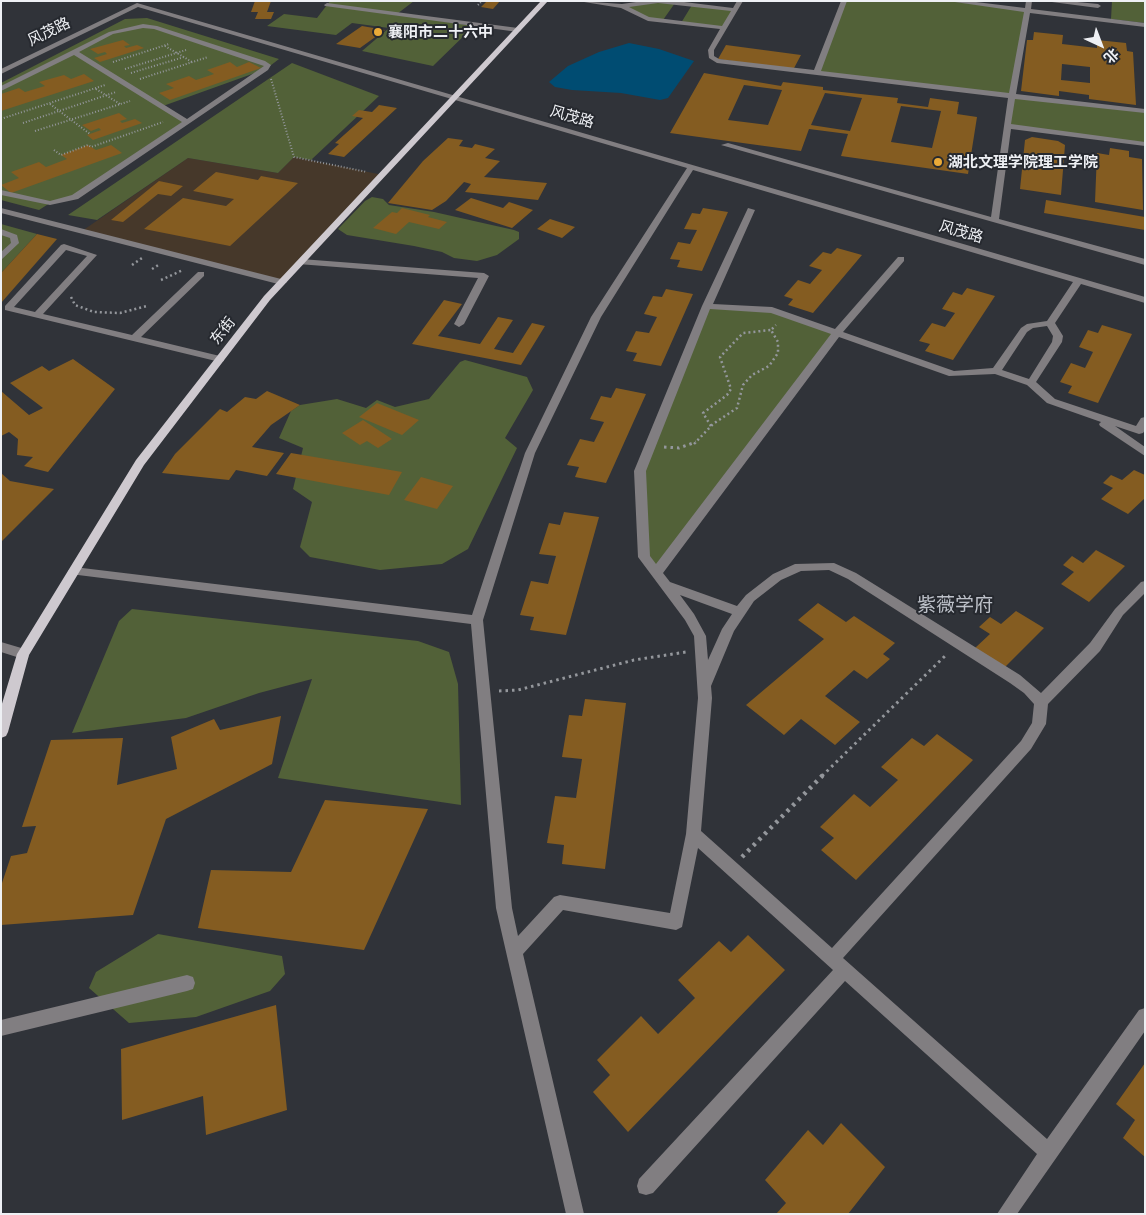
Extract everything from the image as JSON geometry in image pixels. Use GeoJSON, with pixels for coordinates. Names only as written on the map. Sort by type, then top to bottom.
{"type":"FeatureCollection","features":[{"type":"Feature","properties":{"kind":"main road","name":"东街"},"geometry":{"type":"LineString","coordinates":[[1,732],[23,654],[140,463],[267,298],[545,1]]}},
{"type":"Feature","properties":{"kind":"street"},"geometry":{"type":"LineString","coordinates":[[581,1],[622,6],[658,2],[735,10]]}},
{"type":"Feature","properties":{"kind":"street"},"geometry":{"type":"LineString","coordinates":[[740,1],[711,50],[711,57],[717,61],[1145,111]]}},
{"type":"Feature","properties":{"kind":"street"},"geometry":{"type":"LineString","coordinates":[[816,74],[844,1]]}},
{"type":"Feature","properties":{"kind":"street"},"geometry":{"type":"LineString","coordinates":[[951,1],[1028,10],[1055,8],[1098,10],[1145,25]]}},
{"type":"Feature","properties":{"kind":"street"},"geometry":{"type":"LineString","coordinates":[[995,220],[1007,126],[1029,1]]}},
{"type":"Feature","properties":{"kind":"street","name":"风茂路"},"geometry":{"type":"LineString","coordinates":[[1,72],[136,5],[232,35],[456,97],[1145,300]]}},
{"type":"Feature","properties":{"kind":"street"},"geometry":{"type":"LineString","coordinates":[[327,5],[518,30]]}},
{"type":"Feature","properties":{"kind":"street"},"geometry":{"type":"LineString","coordinates":[[622,6],[648,18],[724,28]]}},
{"type":"Feature","properties":{"kind":"street"},"geometry":{"type":"LineString","coordinates":[[1055,8],[1098,10]]}},
{"type":"Feature","properties":{"kind":"street"},"geometry":{"type":"LineString","coordinates":[[1055,8],[1059,22],[1145,32]]}},
{"type":"Feature","properties":{"kind":"street"},"geometry":{"type":"LineString","coordinates":[[1,89],[111,33],[130,28],[155,27],[263,62],[268,66],[75,197],[50,203],[1,192]]}},
{"type":"Feature","properties":{"kind":"street"},"geometry":{"type":"LineString","coordinates":[[214,46],[221,42]]}},
{"type":"Feature","properties":{"kind":"street"},"geometry":{"type":"LineString","coordinates":[[74,52],[187,122]]}},
{"type":"Feature","properties":{"kind":"street"},"geometry":{"type":"LineString","coordinates":[[1007,126],[1145,144]]}},
{"type":"Feature","properties":{"kind":"street"},"geometry":{"type":"LineString","coordinates":[[725,145],[1145,262]]}},
{"type":"Feature","properties":{"kind":"street"},"geometry":{"type":"LineString","coordinates":[[575,1214],[504,908],[477,620],[530,453],[596,316],[692,166]]}},
{"type":"Feature","properties":{"kind":"street"},"geometry":{"type":"LineString","coordinates":[[1,210],[282,282]]}},
{"type":"Feature","properties":{"kind":"street"},"geometry":{"type":"LineString","coordinates":[[514,952],[560,902],[676,922],[693,834],[705,698],[702,650],[700,636],[690,617],[644,557],[640,471],[707,306],[751,210]]}},
{"type":"Feature","properties":{"kind":"street"},"geometry":{"type":"LineString","coordinates":[[1,232],[14,237],[15,243],[1,258]]}},
{"type":"Feature","properties":{"kind":"street"},"geometry":{"type":"LineString","coordinates":[[37,314],[93,255],[64,247],[8,308],[220,359]]}},
{"type":"Feature","properties":{"kind":"street"},"geometry":{"type":"LineString","coordinates":[[657,572],[837,333],[900,259]]}},
{"type":"Feature","properties":{"kind":"street"},"geometry":{"type":"LineString","coordinates":[[301,262],[484,276],[459,324]]}},
{"type":"Feature","properties":{"kind":"street"},"geometry":{"type":"LineString","coordinates":[[134,338],[201,274]]}},
{"type":"Feature","properties":{"kind":"street"},"geometry":{"type":"LineString","coordinates":[[996,371],[1024,330],[1030,326],[1050,323],[1078,281]]}},
{"type":"Feature","properties":{"kind":"street"},"geometry":{"type":"LineString","coordinates":[[707,306],[772,310],[953,374],[996,371],[1031,383],[1050,400],[1142,432],[1145,420]]}},
{"type":"Feature","properties":{"kind":"street"},"geometry":{"type":"LineString","coordinates":[[1031,383],[1057,342],[1058,336],[1050,323]]}},
{"type":"Feature","properties":{"kind":"street"},"geometry":{"type":"LineString","coordinates":[[1090,414],[1145,452]]}},
{"type":"Feature","properties":{"kind":"street"},"geometry":{"type":"LineString","coordinates":[[704,685],[728,629],[750,598],[777,578],[799,567],[830,566],[852,576],[959,643],[1029,689],[1041,702]]}},
{"type":"Feature","properties":{"kind":"street"},"geometry":{"type":"LineString","coordinates":[[74,571],[477,620]]}},
{"type":"Feature","properties":{"kind":"street"},"geometry":{"type":"LineString","coordinates":[[646,1186],[1026,745],[1039,724],[1041,702],[1095,647],[1119,612],[1145,585]]}},
{"type":"Feature","properties":{"kind":"street"},"geometry":{"type":"LineString","coordinates":[[668,586],[740,612]]}},
{"type":"Feature","properties":{"kind":"street"},"geometry":{"type":"LineString","coordinates":[[1,647],[23,654]]}},
{"type":"Feature","properties":{"kind":"street"},"geometry":{"type":"LineString","coordinates":[[693,834],[1049,1153]]}},
{"type":"Feature","properties":{"kind":"street"},"geometry":{"type":"LineString","coordinates":[[1,1028],[187,984]]}},
{"type":"Feature","properties":{"kind":"street"},"geometry":{"type":"LineString","coordinates":[[1006,1214],[1145,1016]]}},
{"type":"Feature","properties":{"kind":"path"},"geometry":{"type":"LineString","coordinates":[[478,6],[482,1]]}},
{"type":"Feature","properties":{"kind":"path"},"geometry":{"type":"LineString","coordinates":[[98,67],[189,38]]}},
{"type":"Feature","properties":{"kind":"path"},"geometry":{"type":"LineString","coordinates":[[23,123],[106,95],[121,81],[176,53],[205,44]]}},
{"type":"Feature","properties":{"kind":"path"},"geometry":{"type":"LineString","coordinates":[[165,46],[193,62]]}},
{"type":"Feature","properties":{"kind":"path"},"geometry":{"type":"LineString","coordinates":[[1,119],[121,81],[228,51]]}},
{"type":"Feature","properties":{"kind":"path"},"geometry":{"type":"LineString","coordinates":[[121,81],[184,57]]}},
{"type":"Feature","properties":{"kind":"path"},"geometry":{"type":"LineString","coordinates":[[270,77],[294,157],[383,175]]}},
{"type":"Feature","properties":{"kind":"path"},"geometry":{"type":"LineString","coordinates":[[95,89],[120,104]]}},
{"type":"Feature","properties":{"kind":"path"},"geometry":{"type":"LineString","coordinates":[[35,132],[145,96]]}},
{"type":"Feature","properties":{"kind":"path"},"geometry":{"type":"LineString","coordinates":[[50,103],[90,134]]}},
{"type":"Feature","properties":{"kind":"path"},"geometry":{"type":"LineString","coordinates":[[54,150],[61,155],[88,145],[91,147],[178,116]]}},
{"type":"Feature","properties":{"kind":"path"},"geometry":{"type":"LineString","coordinates":[[76,293],[69,294],[75,305],[94,312],[120,313],[152,305]]}},
{"type":"Feature","properties":{"kind":"path"},"geometry":{"type":"LineString","coordinates":[[711,426],[703,413],[727,395],[730,389],[730,379],[723,370],[720,357],[743,333],[770,330],[784,315]]}},
{"type":"Feature","properties":{"kind":"path"},"geometry":{"type":"LineString","coordinates":[[652,442],[662,447],[679,448],[694,444],[711,426],[729,416],[737,408],[743,385],[752,375],[769,366],[778,353],[778,342],[770,330]]}},
{"type":"Feature","properties":{"kind":"path"},"geometry":{"type":"LineString","coordinates":[[731,868],[959,643]]}},
{"type":"Feature","properties":{"kind":"path"},"geometry":{"type":"LineString","coordinates":[[484,692],[518,690],[634,660],[702,650]]}},
{"type":"Feature","properties":{"kind":"shaded area"},"geometry":{"type":"Polygon","coordinates":[[[294,157],[383,175],[282,282],[82,231],[188,158],[278,173],[294,157]]]}},
{"type":"Feature","properties":{"kind":"green space"},"geometry":{"type":"Polygon","coordinates":[[[330,1],[414,1],[397,14],[474,26],[433,66],[362,51],[389,28],[352,23],[336,35],[267,26],[284,14],[317,18],[330,1]]]}},
{"type":"Feature","properties":{"kind":"green space"},"geometry":{"type":"Polygon","coordinates":[[[658,1],[675,3],[663,20],[648,19],[622,6],[658,1]]]}},
{"type":"Feature","properties":{"kind":"green space"},"geometry":{"type":"Polygon","coordinates":[[[844,1],[951,1],[1027,11],[1012,96],[1145,111],[1145,144],[1007,126],[1012,97],[816,74],[844,1]]]}},
{"type":"Feature","properties":{"kind":"green space"},"geometry":{"type":"Polygon","coordinates":[[[1112,1],[1145,1],[1145,23],[1111,19],[1112,1]]]}},
{"type":"Feature","properties":{"kind":"green space"},"geometry":{"type":"Polygon","coordinates":[[[692,5],[735,10],[724,28],[681,23],[692,5]]]}},
{"type":"Feature","properties":{"kind":"green space"},"geometry":{"type":"Polygon","coordinates":[[[147,18],[279,59],[266,69],[163,106],[187,122],[75,197],[50,203],[39,210],[1,200],[1,83],[125,19],[147,18]]]}},
{"type":"Feature","properties":{"kind":"green space"},"geometry":{"type":"Polygon","coordinates":[[[292,63],[379,96],[311,160],[294,157],[278,173],[188,158],[97,220],[68,215],[292,63]]]}},
{"type":"Feature","properties":{"kind":"green space"},"geometry":{"type":"Polygon","coordinates":[[[372,197],[383,199],[389,205],[434,212],[514,230],[519,232],[519,239],[497,255],[477,261],[454,258],[442,252],[414,246],[347,235],[338,229],[365,201],[372,197]]]}},
{"type":"Feature","properties":{"kind":"green space"},"geometry":{"type":"Polygon","coordinates":[[[1,224],[37,234],[1,273],[1,224]]]}},
{"type":"Feature","properties":{"kind":"green space"},"geometry":{"type":"Polygon","coordinates":[[[707,306],[772,310],[837,333],[657,572],[644,557],[640,471],[707,306]]]}},
{"type":"Feature","properties":{"kind":"green space"},"geometry":{"type":"Polygon","coordinates":[[[465,360],[527,377],[533,390],[505,438],[517,448],[468,549],[442,564],[380,570],[310,557],[300,547],[312,502],[293,489],[303,448],[279,438],[291,411],[300,405],[337,399],[366,408],[377,400],[395,407],[429,399],[460,362],[465,360]]]}},
{"type":"Feature","properties":{"kind":"green space"},"geometry":{"type":"Polygon","coordinates":[[[132,609],[418,641],[449,652],[458,684],[461,805],[278,778],[312,679],[259,693],[186,718],[72,733],[119,621],[132,609]]]}},
{"type":"Feature","properties":{"kind":"green space"},"geometry":{"type":"Polygon","coordinates":[[[158,934],[282,956],[285,974],[270,991],[196,1017],[129,1023],[89,988],[96,972],[158,934]]]}},
{"type":"Feature","properties":{"kind":"water"},"geometry":{"type":"Polygon","coordinates":[[[629,43],[659,49],[694,61],[668,98],[660,100],[621,93],[572,90],[555,87],[549,82],[568,66],[599,52],[629,43]]]}},
{"type":"Feature","properties":{"kind":"building"},"geometry":{"type":"Polygon","coordinates":[[[255,1],[271,1],[267,12],[274,12],[271,19],[255,19],[258,12],[251,12],[255,1]]]}},
{"type":"Feature","properties":{"kind":"building"},"geometry":{"type":"Polygon","coordinates":[[[487,1],[500,1],[493,9],[481,7],[487,1]]]}},
{"type":"Feature","properties":{"kind":"building"},"geometry":{"type":"Polygon","coordinates":[[[362,26],[385,30],[360,48],[336,44],[362,26]]]}},
{"type":"Feature","properties":{"kind":"building"},"geometry":{"type":"Polygon","coordinates":[[[1034,32],[1063,35],[1062,44],[1097,48],[1097,40],[1126,43],[1127,51],[1133,52],[1136,105],[1089,99],[1089,95],[1059,91],[1059,96],[1021,91],[1027,40],[1033,40],[1034,32]],[[1062,64],[1061,80],[1090,83],[1090,67],[1062,64]]]}},
{"type":"Feature","properties":{"kind":"building"},"geometry":{"type":"Polygon","coordinates":[[[123,40],[130,45],[124,46],[126,48],[137,45],[144,48],[100,62],[94,58],[107,54],[105,52],[98,54],[90,49],[123,40]]]}},
{"type":"Feature","properties":{"kind":"building"},"geometry":{"type":"Polygon","coordinates":[[[726,45],[801,55],[793,70],[718,59],[726,45]]]}},
{"type":"Feature","properties":{"kind":"building"},"geometry":{"type":"Polygon","coordinates":[[[230,62],[237,67],[249,62],[261,68],[170,100],[159,93],[174,88],[166,84],[189,76],[196,80],[214,74],[207,70],[230,62]]]}},
{"type":"Feature","properties":{"kind":"building"},"geometry":{"type":"Polygon","coordinates":[[[704,73],[781,86],[783,82],[823,87],[823,90],[898,98],[897,103],[928,107],[930,98],[959,102],[957,114],[977,117],[968,174],[841,156],[848,134],[809,129],[801,151],[670,133],[704,73]],[[744,85],[728,120],[768,125],[782,90],[744,85]],[[825,93],[811,125],[850,131],[862,98],[825,93]],[[901,106],[891,142],[932,148],[941,111],[901,106]]]}},
{"type":"Feature","properties":{"kind":"building"},"geometry":{"type":"Polygon","coordinates":[[[84,74],[94,81],[1,111],[1,94],[19,88],[25,92],[45,86],[39,82],[64,75],[71,79],[84,74]]]}},
{"type":"Feature","properties":{"kind":"building"},"geometry":{"type":"Polygon","coordinates":[[[379,105],[397,108],[344,157],[328,154],[339,144],[335,143],[363,118],[352,116],[359,110],[372,112],[379,105]]]}},
{"type":"Feature","properties":{"kind":"building"},"geometry":{"type":"Polygon","coordinates":[[[119,113],[127,119],[120,121],[122,123],[135,119],[142,123],[93,140],[87,135],[101,130],[99,128],[91,131],[82,125],[119,113]]]}},
{"type":"Feature","properties":{"kind":"building"},"geometry":{"type":"Polygon","coordinates":[[[1032,137],[1058,141],[1065,145],[1061,195],[1020,189],[1025,140],[1032,137]]]}},
{"type":"Feature","properties":{"kind":"building"},"geometry":{"type":"Polygon","coordinates":[[[448,138],[463,140],[459,146],[472,148],[475,144],[495,149],[485,158],[500,161],[484,177],[547,183],[538,200],[465,192],[471,184],[464,182],[446,201],[432,210],[388,203],[423,161],[448,138]]]}},
{"type":"Feature","properties":{"kind":"building"},"geometry":{"type":"Polygon","coordinates":[[[88,145],[96,150],[111,145],[122,153],[11,193],[1,185],[19,178],[11,172],[39,162],[46,167],[67,159],[61,155],[88,145]]]}},
{"type":"Feature","properties":{"kind":"building"},"geometry":{"type":"Polygon","coordinates":[[[1110,148],[1129,151],[1129,157],[1142,159],[1143,210],[1095,202],[1097,153],[1109,155],[1110,148]]]}},
{"type":"Feature","properties":{"kind":"building"},"geometry":{"type":"Polygon","coordinates":[[[216,172],[258,180],[261,176],[298,183],[230,246],[144,229],[183,198],[226,206],[234,199],[193,191],[216,172]]]}},
{"type":"Feature","properties":{"kind":"building"},"geometry":{"type":"Polygon","coordinates":[[[159,181],[183,186],[171,196],[158,194],[123,222],[111,220],[159,181]]]}},
{"type":"Feature","properties":{"kind":"building"},"geometry":{"type":"Polygon","coordinates":[[[471,198],[503,208],[509,202],[533,210],[512,228],[455,210],[471,198]]]}},
{"type":"Feature","properties":{"kind":"building"},"geometry":{"type":"Polygon","coordinates":[[[1046,200],[1145,217],[1145,230],[1044,213],[1046,200]]]}},
{"type":"Feature","properties":{"kind":"building"},"geometry":{"type":"Polygon","coordinates":[[[402,208],[430,215],[428,217],[447,222],[439,229],[409,222],[396,234],[373,228],[392,212],[397,213],[402,208]]]}},
{"type":"Feature","properties":{"kind":"building"},"geometry":{"type":"Polygon","coordinates":[[[703,208],[728,212],[702,271],[677,267],[680,260],[670,259],[678,242],[690,244],[697,230],[684,229],[692,213],[700,214],[703,208]]]}},
{"type":"Feature","properties":{"kind":"building"},"geometry":{"type":"Polygon","coordinates":[[[550,219],[575,227],[562,238],[537,229],[550,219]]]}},
{"type":"Feature","properties":{"kind":"building"},"geometry":{"type":"Polygon","coordinates":[[[37,234],[57,239],[1,303],[1,273],[37,234]]]}},
{"type":"Feature","properties":{"kind":"building"},"geometry":{"type":"Polygon","coordinates":[[[837,248],[862,255],[813,313],[788,305],[793,299],[784,296],[798,280],[810,284],[822,270],[809,266],[823,252],[831,254],[837,248]]]}},
{"type":"Feature","properties":{"kind":"building"},"geometry":{"type":"Polygon","coordinates":[[[967,288],[995,296],[953,360],[925,351],[930,344],[919,341],[932,323],[945,327],[955,313],[942,309],[953,292],[962,295],[967,288]]]}},
{"type":"Feature","properties":{"kind":"building"},"geometry":{"type":"Polygon","coordinates":[[[666,289],[693,294],[661,366],[633,361],[637,353],[626,351],[636,331],[649,333],[657,317],[644,314],[653,296],[662,297],[666,289]]]}},
{"type":"Feature","properties":{"kind":"building"},"geometry":{"type":"Polygon","coordinates":[[[444,300],[462,304],[438,336],[480,344],[498,317],[513,320],[494,349],[513,353],[532,323],[545,326],[521,365],[412,344],[444,300]]]}},
{"type":"Feature","properties":{"kind":"building"},"geometry":{"type":"Polygon","coordinates":[[[1102,325],[1132,334],[1098,403],[1068,393],[1072,386],[1060,382],[1071,363],[1085,368],[1093,352],[1079,347],[1088,330],[1098,333],[1102,325]]]}},
{"type":"Feature","properties":{"kind":"building"},"geometry":{"type":"Polygon","coordinates":[[[73,359],[115,389],[48,472],[24,466],[33,457],[17,455],[18,439],[9,432],[1,436],[1,391],[29,415],[43,408],[10,383],[42,366],[49,371],[73,359]]]}},
{"type":"Feature","properties":{"kind":"building"},"geometry":{"type":"Polygon","coordinates":[[[616,388],[646,394],[606,483],[575,477],[579,467],[567,465],[580,439],[594,442],[604,422],[590,419],[601,396],[611,398],[616,388]]]}},
{"type":"Feature","properties":{"kind":"building"},"geometry":{"type":"Polygon","coordinates":[[[267,391],[300,405],[271,425],[252,447],[284,453],[267,476],[236,470],[229,480],[162,473],[175,454],[220,409],[227,412],[245,397],[256,399],[267,391]]]}},
{"type":"Feature","properties":{"kind":"building"},"geometry":{"type":"Polygon","coordinates":[[[377,403],[419,420],[402,435],[359,417],[377,403]]]}},
{"type":"Feature","properties":{"kind":"building"},"geometry":{"type":"Polygon","coordinates":[[[363,420],[392,439],[378,448],[367,441],[360,445],[342,433],[363,420]]]}},
{"type":"Feature","properties":{"kind":"building"},"geometry":{"type":"Polygon","coordinates":[[[291,453],[402,472],[389,495],[276,474],[291,453]]]}},
{"type":"Feature","properties":{"kind":"building"},"geometry":{"type":"Polygon","coordinates":[[[1134,470],[1145,475],[1145,498],[1128,514],[1101,499],[1113,488],[1103,483],[1111,475],[1122,480],[1134,470]]]}},
{"type":"Feature","properties":{"kind":"building"},"geometry":{"type":"Polygon","coordinates":[[[1,473],[10,481],[54,489],[1,542],[1,473]]]}},
{"type":"Feature","properties":{"kind":"building"},"geometry":{"type":"Polygon","coordinates":[[[421,477],[453,486],[437,509],[404,500],[421,477]]]}},
{"type":"Feature","properties":{"kind":"building"},"geometry":{"type":"Polygon","coordinates":[[[564,512],[599,517],[566,635],[530,630],[534,617],[520,615],[531,581],[548,584],[556,556],[539,554],[549,523],[560,525],[564,512]]]}},
{"type":"Feature","properties":{"kind":"building"},"geometry":{"type":"Polygon","coordinates":[[[1096,550],[1125,566],[1089,602],[1061,584],[1074,572],[1063,565],[1072,556],[1083,563],[1096,550]]]}},
{"type":"Feature","properties":{"kind":"building"},"geometry":{"type":"Polygon","coordinates":[[[818,603],[846,622],[854,616],[895,643],[883,654],[890,659],[867,679],[854,670],[825,696],[860,722],[835,745],[801,719],[784,735],[746,705],[824,639],[798,620],[818,603]]]}},
{"type":"Feature","properties":{"kind":"building"},"geometry":{"type":"Polygon","coordinates":[[[1016,611],[1044,628],[1004,668],[975,648],[990,634],[979,627],[990,617],[1001,624],[1016,611]]]}},
{"type":"Feature","properties":{"kind":"building"},"geometry":{"type":"Polygon","coordinates":[[[585,699],[626,703],[605,869],[562,864],[564,845],[547,843],[555,796],[576,798],[582,759],[562,757],[569,715],[582,716],[585,699]]]}},
{"type":"Feature","properties":{"kind":"building"},"geometry":{"type":"Polygon","coordinates":[[[281,716],[272,764],[166,819],[133,915],[1,925],[1,886],[11,856],[27,853],[36,826],[22,827],[51,740],[123,738],[117,785],[177,769],[171,737],[214,719],[220,730],[281,716]]]}},
{"type":"Feature","properties":{"kind":"building"},"geometry":{"type":"Polygon","coordinates":[[[937,734],[973,760],[856,880],[821,850],[834,838],[820,827],[854,794],[870,807],[898,780],[881,767],[912,738],[924,746],[937,734]]]}},
{"type":"Feature","properties":{"kind":"building"},"geometry":{"type":"Polygon","coordinates":[[[325,800],[428,809],[364,950],[198,928],[211,870],[291,872],[325,800]]]}},
{"type":"Feature","properties":{"kind":"building"},"geometry":{"type":"Polygon","coordinates":[[[748,935],[785,970],[628,1132],[593,1092],[610,1075],[597,1060],[641,1016],[658,1034],[695,998],[678,980],[719,941],[731,952],[748,935]]]}},
{"type":"Feature","properties":{"kind":"building"},"geometry":{"type":"Polygon","coordinates":[[[276,1005],[287,1110],[206,1135],[203,1096],[122,1120],[121,1049],[276,1005]]]}},
{"type":"Feature","properties":{"kind":"building"},"geometry":{"type":"Polygon","coordinates":[[[1145,1063],[1145,1157],[1123,1138],[1135,1120],[1116,1104],[1145,1063]]]}},
{"type":"Feature","properties":{"kind":"building"},"geometry":{"type":"Polygon","coordinates":[[[841,1123],[885,1167],[848,1214],[776,1214],[786,1203],[765,1180],[808,1130],[823,1145],[841,1123]]]}},
{"type":"Feature","properties":{"kind":"place","name":"襄阳市二十六中"},"geometry":{"type":"Point","coordinates":[378,32]}},
{"type":"Feature","properties":{"kind":"place","name":"湖北文理学院理工学院"},"geometry":{"type":"Point","coordinates":[938,162]}},
{"type":"Feature","properties":{"kind":"district","name":"紫薇学府"},"geometry":{"type":"Point","coordinates":[955,605]}}]}
